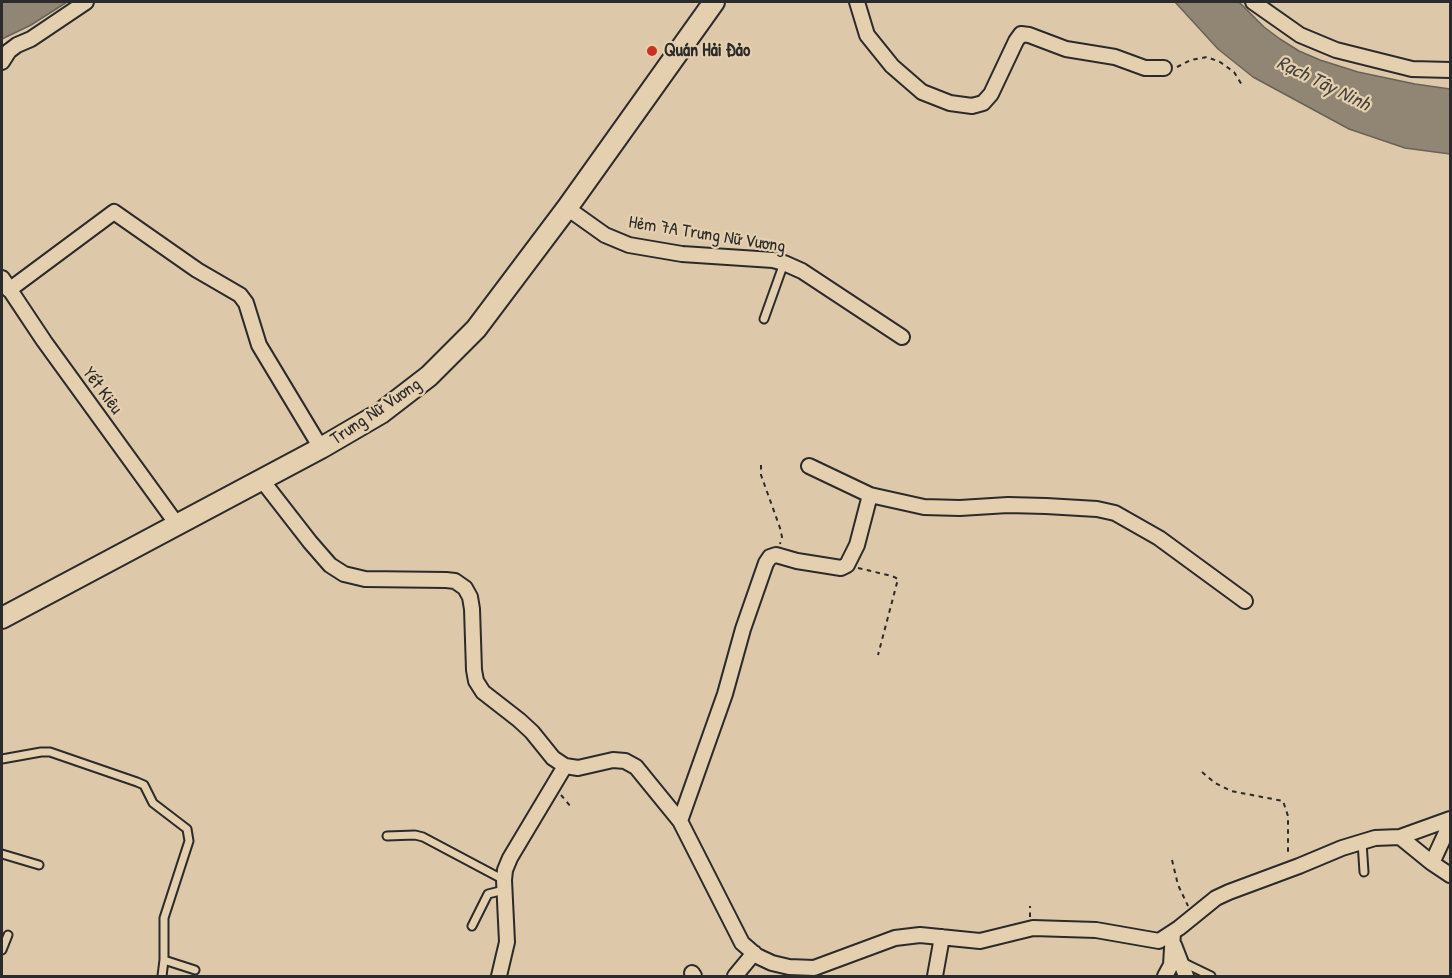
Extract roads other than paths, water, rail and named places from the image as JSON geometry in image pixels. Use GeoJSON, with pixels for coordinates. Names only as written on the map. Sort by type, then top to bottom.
{"type":"FeatureCollection","features":[{"type":"Feature","properties":{"kind":"main road","name":"Trưng Nữ Vương"},"geometry":{"type":"LineString","coordinates":[[2,619],[176,523],[321,448],[381,413],[429,376],[476,329],[567,208],[714,2]]}},
{"type":"Feature","properties":{"kind":"street"},"geometry":{"type":"LineString","coordinates":[[2,62],[9,51],[17,45],[31,39],[86,2]]}},
{"type":"Feature","properties":{"kind":"street"},"geometry":{"type":"LineString","coordinates":[[857,2],[867,35],[892,66],[922,92],[951,103],[972,106],[983,103],[991,94],[1021,34],[1066,49],[1115,57],[1144,68],[1164,68]]}},
{"type":"Feature","properties":{"kind":"street"},"geometry":{"type":"LineString","coordinates":[[1253,2],[1300,35],[1336,50],[1413,69],[1450,70]]}},
{"type":"Feature","properties":{"kind":"street","name":"Hẻm 7A Trưng Nữ Vương"},"geometry":{"type":"LineString","coordinates":[[567,208],[605,235],[629,244],[682,254],[773,260],[784,263],[802,271],[902,337]]}},
{"type":"Feature","properties":{"kind":"street"},"geometry":{"type":"LineString","coordinates":[[9,290],[114,212],[197,270],[240,295],[249,310],[259,345],[321,448]]}},
{"type":"Feature","properties":{"kind":"street","name":"Yết Kiêu"},"geometry":{"type":"LineString","coordinates":[[2,278],[176,523]]}},
{"type":"Feature","properties":{"kind":"street"},"geometry":{"type":"LineString","coordinates":[[809,466],[870,495],[924,507],[1046,506],[1097,509],[1115,513],[1159,538],[1245,601]]}},
{"type":"Feature","properties":{"kind":"street"},"geometry":{"type":"LineString","coordinates":[[261,479],[330,565],[344,574],[365,579],[455,581],[465,588],[470,597],[472,609],[474,670],[476,681],[483,692],[532,732],[553,758],[565,766],[578,768],[613,760],[625,761],[636,767],[680,821],[742,943],[772,963],[802,972],[896,938],[920,935],[980,940],[1033,928],[1063,928],[1096,930],[1159,941],[1173,938],[1216,898],[1229,892],[1288,871],[1342,848],[1376,838],[1400,837],[1450,819]]}},
{"type":"Feature","properties":{"kind":"street"},"geometry":{"type":"LineString","coordinates":[[680,821],[724,694],[758,582],[770,557],[776,555],[841,568],[847,565],[856,545],[870,495]]}},
{"type":"Feature","properties":{"kind":"street"},"geometry":{"type":"LineString","coordinates":[[499,976],[507,942],[504,885],[510,858],[565,766]]}},
{"type":"Feature","properties":{"kind":"street"},"geometry":{"type":"LineString","coordinates":[[1432,863],[1450,824]]}},
{"type":"Feature","properties":{"kind":"street"},"geometry":{"type":"LineString","coordinates":[[1400,837],[1450,875]]}},
{"type":"Feature","properties":{"kind":"street"},"geometry":{"type":"LineString","coordinates":[[934,976],[942,937]]}},
{"type":"Feature","properties":{"kind":"street"},"geometry":{"type":"LineString","coordinates":[[1173,938],[1186,976]]}},
{"type":"Feature","properties":{"kind":"street"},"geometry":{"type":"LineString","coordinates":[[1165,976],[1171,965],[1173,938]]}},
{"type":"Feature","properties":{"kind":"street"},"geometry":{"type":"LineString","coordinates":[[735,976],[754,953]]}},
{"type":"Feature","properties":{"kind":"lane"},"geometry":{"type":"LineString","coordinates":[[764,319],[784,263]]}},
{"type":"Feature","properties":{"kind":"lane"},"geometry":{"type":"LineString","coordinates":[[2,759],[50,752],[137,782],[144,785],[153,803],[187,830],[189,841],[164,918],[165,960],[162,976]]}},
{"type":"Feature","properties":{"kind":"lane"},"geometry":{"type":"LineString","coordinates":[[387,836],[423,837],[504,885],[488,894],[472,926]]}},
{"type":"Feature","properties":{"kind":"lane"},"geometry":{"type":"LineString","coordinates":[[1362,842],[1364,872]]}},
{"type":"Feature","properties":{"kind":"lane"},"geometry":{"type":"LineString","coordinates":[[2,854],[39,865]]}},
{"type":"Feature","properties":{"kind":"lane"},"geometry":{"type":"LineString","coordinates":[[2,950],[8,935]]}},
{"type":"Feature","properties":{"kind":"lane"},"geometry":{"type":"LineString","coordinates":[[165,960],[195,970]]}},
{"type":"Feature","properties":{"kind":"lane"},"geometry":{"type":"LineString","coordinates":[[1180,960],[1211,976]]}},
{"type":"Feature","properties":{"kind":"water"},"geometry":{"type":"Polygon","coordinates":[[[2,2],[67,2],[31,25],[2,39],[2,2]]]}},
{"type":"Feature","properties":{"kind":"water","name":"Rạch Tây Ninh"},"geometry":{"type":"Polygon","coordinates":[[[1175,2],[1239,2],[1264,27],[1280,39],[1320,60],[1358,72],[1450,89],[1450,154],[1405,148],[1349,129],[1253,77],[1218,49],[1175,2]]]}},
{"type":"Feature","properties":{"kind":"place","name":"Quán Hải Đảo"},"geometry":{"type":"Point","coordinates":[652,51]}}]}
